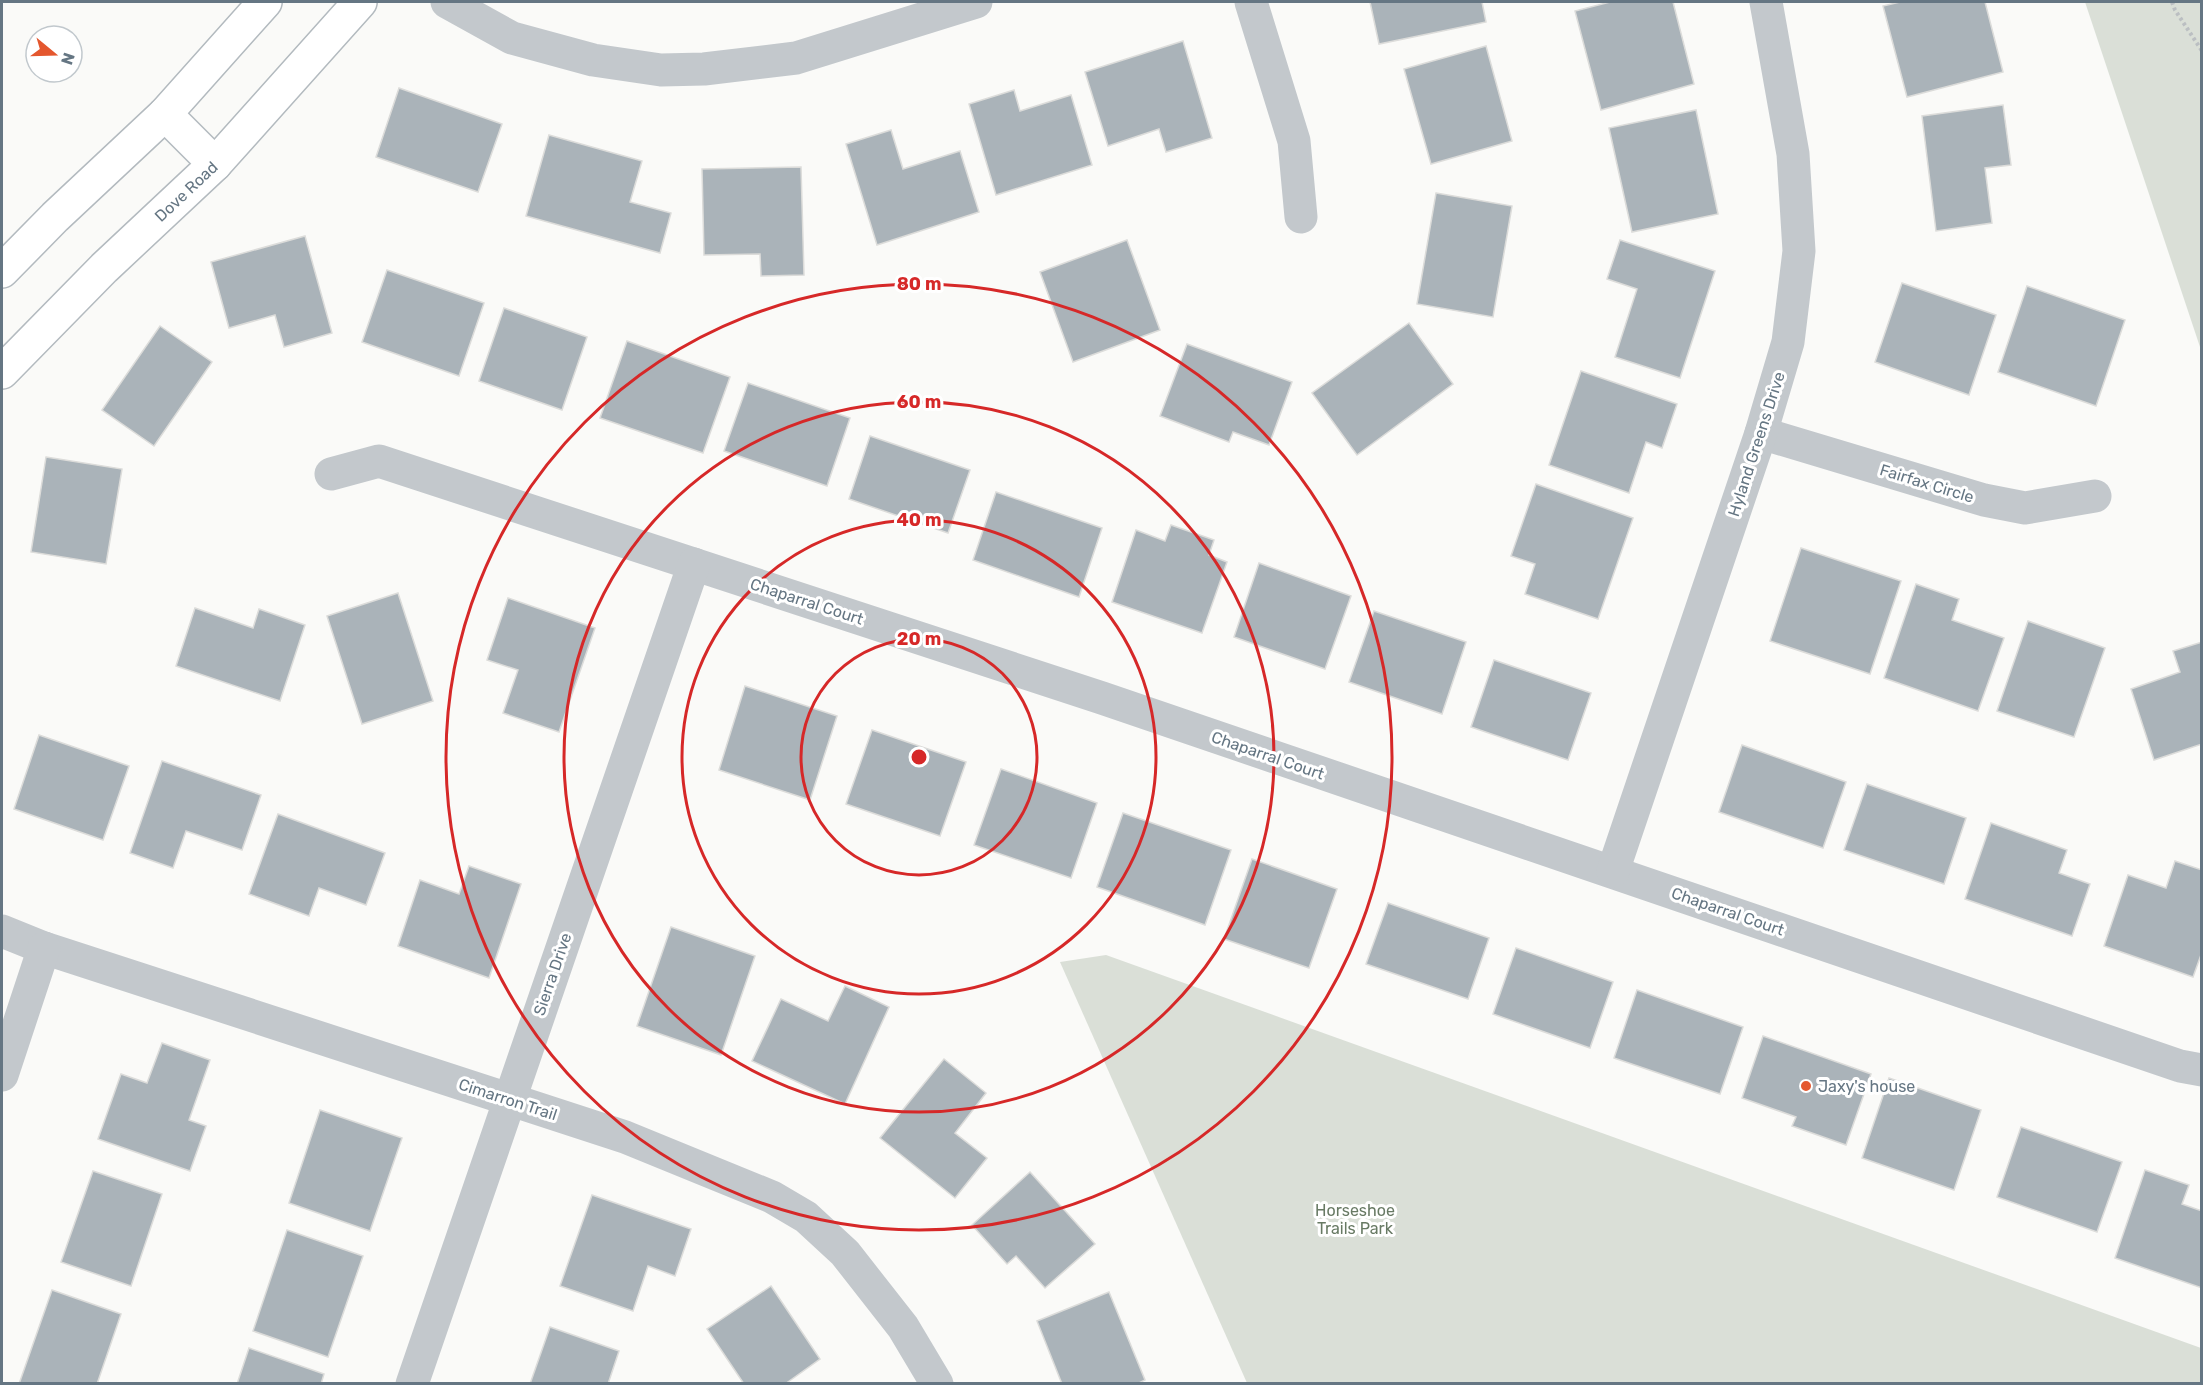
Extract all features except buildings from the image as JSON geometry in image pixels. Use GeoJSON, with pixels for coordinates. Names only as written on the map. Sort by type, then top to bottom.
{"type":"FeatureCollection","features":[{"type":"Feature","properties":{"kind":"main road"},"geometry":{"type":"LineString","coordinates":[[2,271],[55,217],[165,114],[265,2]]}},
{"type":"Feature","properties":{"kind":"main road","name":"Dove Road"},"geometry":{"type":"LineString","coordinates":[[2,372],[104,268],[215,164],[360,2]]}},
{"type":"Feature","properties":{"kind":"main road"},"geometry":{"type":"LineString","coordinates":[[165,114],[215,164]]}},
{"type":"Feature","properties":{"kind":"street"},"geometry":{"type":"LineString","coordinates":[[447,2],[512,38],[593,60],[671,69],[704,69],[796,58],[975,2]]}},
{"type":"Feature","properties":{"kind":"street"},"geometry":{"type":"LineString","coordinates":[[1251,2],[1294,141],[1301,217]]}},
{"type":"Feature","properties":{"kind":"street","name":"Hyland Greens Drive"},"geometry":{"type":"LineString","coordinates":[[1613,871],[1761,433],[1788,342],[1799,251],[1793,154],[1766,2]]}},
{"type":"Feature","properties":{"kind":"street","name":"Fairfax Circle"},"geometry":{"type":"LineString","coordinates":[[1761,433],[1984,500],[2025,508],[2095,496]]}},
{"type":"Feature","properties":{"kind":"street","name":"Chaparral Court"},"geometry":{"type":"LineString","coordinates":[[331,474],[379,461],[1113,702],[2180,1066],[2202,1070]]}},
{"type":"Feature","properties":{"kind":"street","name":"Sierra Drive"},"geometry":{"type":"LineString","coordinates":[[412,1383],[694,564]]}},
{"type":"Feature","properties":{"kind":"street","name":"Cimarron Trail"},"geometry":{"type":"LineString","coordinates":[[2,931],[44,948],[625,1137],[772,1197],[806,1217],[852,1262],[903,1327],[937,1383]]}},
{"type":"Feature","properties":{"kind":"street"},"geometry":{"type":"LineString","coordinates":[[2,1075],[44,948]]}},
{"type":"Feature","properties":{"kind":"path"},"geometry":{"type":"LineString","coordinates":[[2172,2],[2202,51]]}},
{"type":"Feature","properties":{"kind":"green space"},"geometry":{"type":"Polygon","coordinates":[[[2085,2],[2201,2],[2201,350],[2085,2]]]}},
{"type":"Feature","properties":{"kind":"green space","name":"Horseshoe Trails Park"},"geometry":{"type":"Polygon","coordinates":[[[1106,955],[2201,1348],[2201,1383],[1247,1383],[1060,962],[1106,955]]]}},
{"type":"Feature","properties":{"kind":"place","name":"Jaxy's house"},"geometry":{"type":"Point","coordinates":[1806,1086]}}]}
